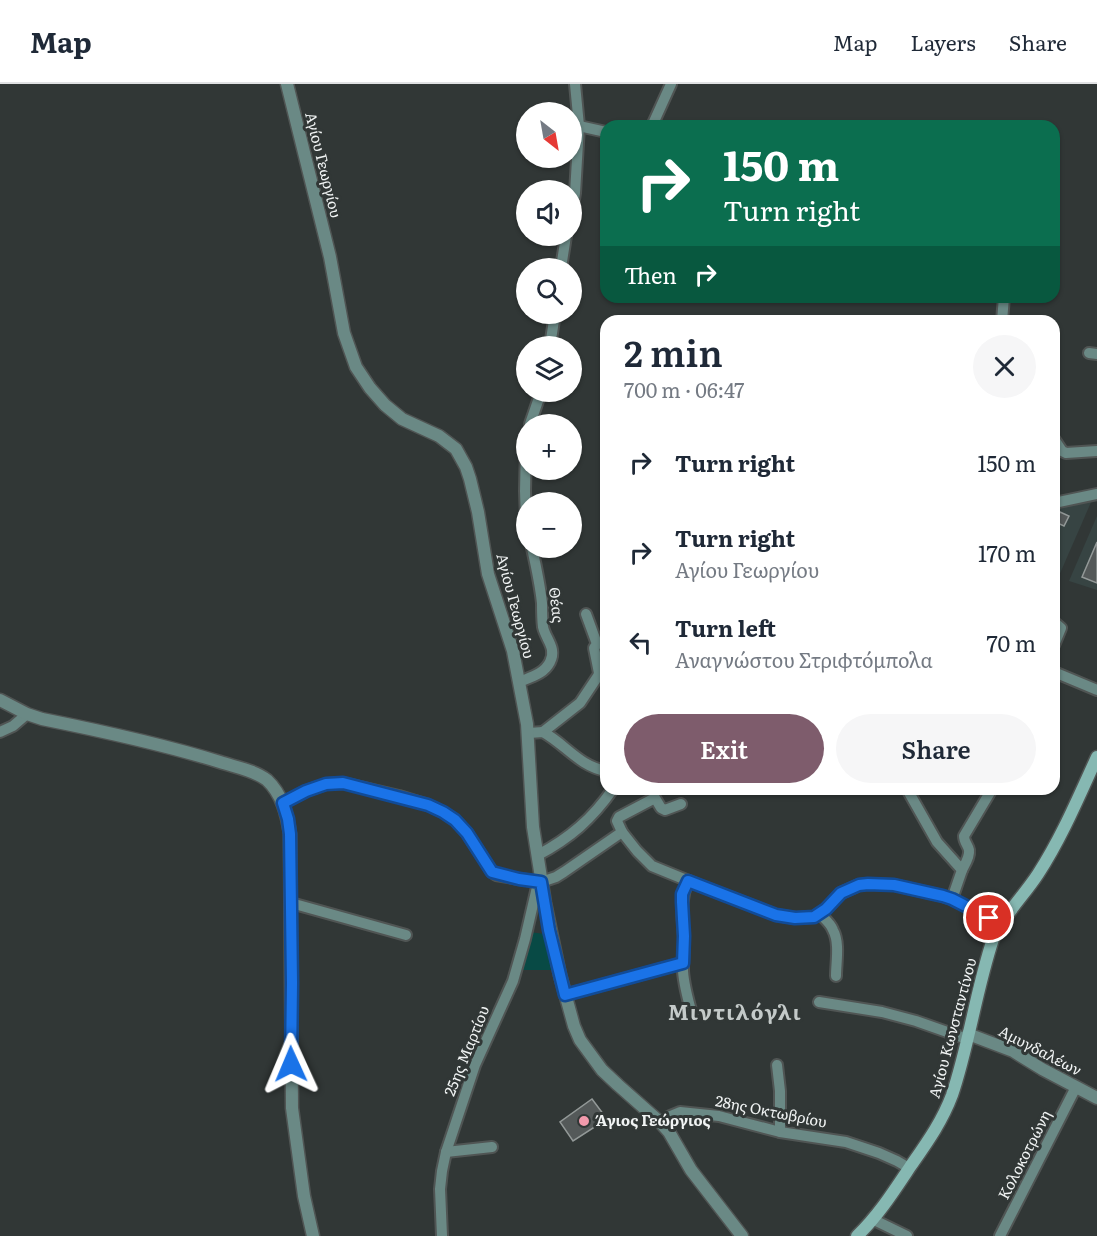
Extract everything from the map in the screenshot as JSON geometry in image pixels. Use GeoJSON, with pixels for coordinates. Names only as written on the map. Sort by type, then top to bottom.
{"type":"FeatureCollection","features":[{"type":"Feature","properties":{"kind":"main road","name":"Αγίου Κωνσταντίνου"},"geometry":{"type":"LineString","coordinates":[[856,1236],[896,1189],[933,1134],[946,1109],[968,1037],[988,956],[1001,922],[1038,874],[1050,854],[1097,756]]}},
{"type":"Feature","properties":{"kind":"street","name":"Αγίου Γεωργίου"},"geometry":{"type":"LineString","coordinates":[[287,84],[330,258],[337,303],[349,351],[356,367],[385,405],[402,419],[439,436],[450,444],[456,449],[466,467],[478,512],[488,574],[513,651],[529,733],[534,827],[541,882],[549,930],[574,1026],[588,1053],[618,1085],[669,1132],[691,1170],[742,1236]]}},
{"type":"Feature","properties":{"kind":"street"},"geometry":{"type":"LineString","coordinates":[[575,84],[577,102]]}},
{"type":"Feature","properties":{"kind":"street"},"geometry":{"type":"LineString","coordinates":[[655,120],[671,84]]}},
{"type":"Feature","properties":{"kind":"street"},"geometry":{"type":"LineString","coordinates":[[582,127],[600,131]]}},
{"type":"Feature","properties":{"kind":"street"},"geometry":{"type":"LineString","coordinates":[[1060,448],[1066,453],[1097,451]]}},
{"type":"Feature","properties":{"kind":"street"},"geometry":{"type":"LineString","coordinates":[[1060,502],[1097,494]]}},
{"type":"Feature","properties":{"kind":"street","name":"Θέας"},"geometry":{"type":"LineString","coordinates":[[519,682],[542,673],[553,653],[543,624],[542,602],[534,558]]}},
{"type":"Feature","properties":{"kind":"street"},"geometry":{"type":"LineString","coordinates":[[585,614],[600,639]]}},
{"type":"Feature","properties":{"kind":"street"},"geometry":{"type":"LineString","coordinates":[[529,733],[543,732],[580,703],[598,676],[594,648],[600,644]]}},
{"type":"Feature","properties":{"kind":"street"},"geometry":{"type":"LineString","coordinates":[[1060,675],[1097,690]]}},
{"type":"Feature","properties":{"kind":"street"},"geometry":{"type":"LineString","coordinates":[[0,700],[42,719],[120,735],[255,773],[272,785],[283,803],[290,834],[292,1108],[304,1196],[313,1236]]}},
{"type":"Feature","properties":{"kind":"street"},"geometry":{"type":"LineString","coordinates":[[0,732],[13,726],[27,714]]}},
{"type":"Feature","properties":{"kind":"street"},"geometry":{"type":"LineString","coordinates":[[543,732],[578,760],[600,770]]}},
{"type":"Feature","properties":{"kind":"street"},"geometry":{"type":"LineString","coordinates":[[283,803],[316,787],[343,783],[428,805],[455,820],[467,833],[492,872],[541,882],[556,877],[622,832]]}},
{"type":"Feature","properties":{"kind":"street"},"geometry":{"type":"LineString","coordinates":[[538,855],[578,830],[608,795]]}},
{"type":"Feature","properties":{"kind":"street"},"geometry":{"type":"LineString","coordinates":[[910,795],[937,842],[962,870]]}},
{"type":"Feature","properties":{"kind":"street"},"geometry":{"type":"LineString","coordinates":[[952,899],[968,857],[969,849],[964,842],[964,836],[988,795]]}},
{"type":"Feature","properties":{"kind":"street"},"geometry":{"type":"LineString","coordinates":[[681,804],[664,810],[655,798],[617,821],[622,832],[652,866],[776,915],[795,918],[814,917],[826,909],[841,893],[859,885],[894,885],[952,899],[1001,922]]}},
{"type":"Feature","properties":{"kind":"street"},"geometry":{"type":"LineString","coordinates":[[688,881],[682,894],[683,963],[686,992],[692,1014]]}},
{"type":"Feature","properties":{"kind":"street","name":"25ης Μαρτίου"},"geometry":{"type":"LineString","coordinates":[[442,1236],[440,1190],[446,1152],[475,1065],[513,981],[537,887],[541,882]]}},
{"type":"Feature","properties":{"kind":"street"},"geometry":{"type":"LineString","coordinates":[[291,903],[406,935]]}},
{"type":"Feature","properties":{"kind":"street"},"geometry":{"type":"LineString","coordinates":[[820,914],[835,932],[836,976]]}},
{"type":"Feature","properties":{"kind":"street"},"geometry":{"type":"LineString","coordinates":[[565,995],[683,963]]}},
{"type":"Feature","properties":{"kind":"street"},"geometry":{"type":"LineString","coordinates":[[819,1002],[882,1012],[968,1037]]}},
{"type":"Feature","properties":{"kind":"street","name":"Αμυγδαλέων"},"geometry":{"type":"LineString","coordinates":[[968,1037],[1013,1051],[1097,1098]]}},
{"type":"Feature","properties":{"kind":"street"},"geometry":{"type":"LineString","coordinates":[[777,1065],[780,1091],[780,1132]]}},
{"type":"Feature","properties":{"kind":"street","name":"Κολοκοτρώνη"},"geometry":{"type":"LineString","coordinates":[[1000,1236],[1076,1087]]}},
{"type":"Feature","properties":{"kind":"street","name":"28ης Οκτωβρίου"},"geometry":{"type":"LineString","coordinates":[[661,1123],[680,1112],[719,1116],[780,1132],[846,1142],[879,1152],[909,1168]]}},
{"type":"Feature","properties":{"kind":"street"},"geometry":{"type":"LineString","coordinates":[[446,1152],[492,1147]]}},
{"type":"Feature","properties":{"kind":"street"},"geometry":{"type":"LineString","coordinates":[[872,1219],[906,1236]]}},
{"type":"Feature","properties":{"kind":"shaded area"},"geometry":{"type":"Polygon","coordinates":[[[1092,500],[1060,573],[1060,508],[1092,500]]]}},
{"type":"Feature","properties":{"kind":"shaded area"},"geometry":{"type":"Polygon","coordinates":[[[1097,516],[1097,590],[1069,581],[1097,516]]]}},
{"type":"Feature","properties":{"kind":"shaded area"},"geometry":{"type":"Polygon","coordinates":[[[529,932],[545,934],[553,970],[520,970],[529,932]]]}},
{"type":"Feature","properties":{"kind":"building"},"geometry":{"type":"Polygon","coordinates":[[[1060,512],[1069,516],[1064,526],[1060,524],[1060,512]]]}},
{"type":"Feature","properties":{"kind":"building"},"geometry":{"type":"Polygon","coordinates":[[[1097,542],[1097,583],[1082,577],[1097,542]]]}},
{"type":"Feature","properties":{"kind":"building","name":"Άγιος Γεώργιος"},"geometry":{"type":"Polygon","coordinates":[[[592,1099],[607,1119],[573,1141],[560,1122],[592,1099]]]}},
{"type":"Feature","properties":{"kind":"place","name":"Άγιος Γεώργιος"},"geometry":{"type":"Point","coordinates":[584,1121]}},
{"type":"Feature","properties":{"kind":"district","name":"Μιντιλόγλι"},"geometry":{"type":"Point","coordinates":[735,1013]}},
{"type":"Feature","properties":{"kind":"route"},"geometry":{"type":"LineString","coordinates":[[291,1064],[290,834],[283,803],[326,784],[343,783],[428,805],[455,820],[467,833],[492,872],[541,882],[549,930],[565,995],[683,963],[682,894],[688,881],[776,915],[795,918],[814,917],[826,909],[841,893],[859,885],[868,884],[894,885],[943,896],[989,918]]}}]}
